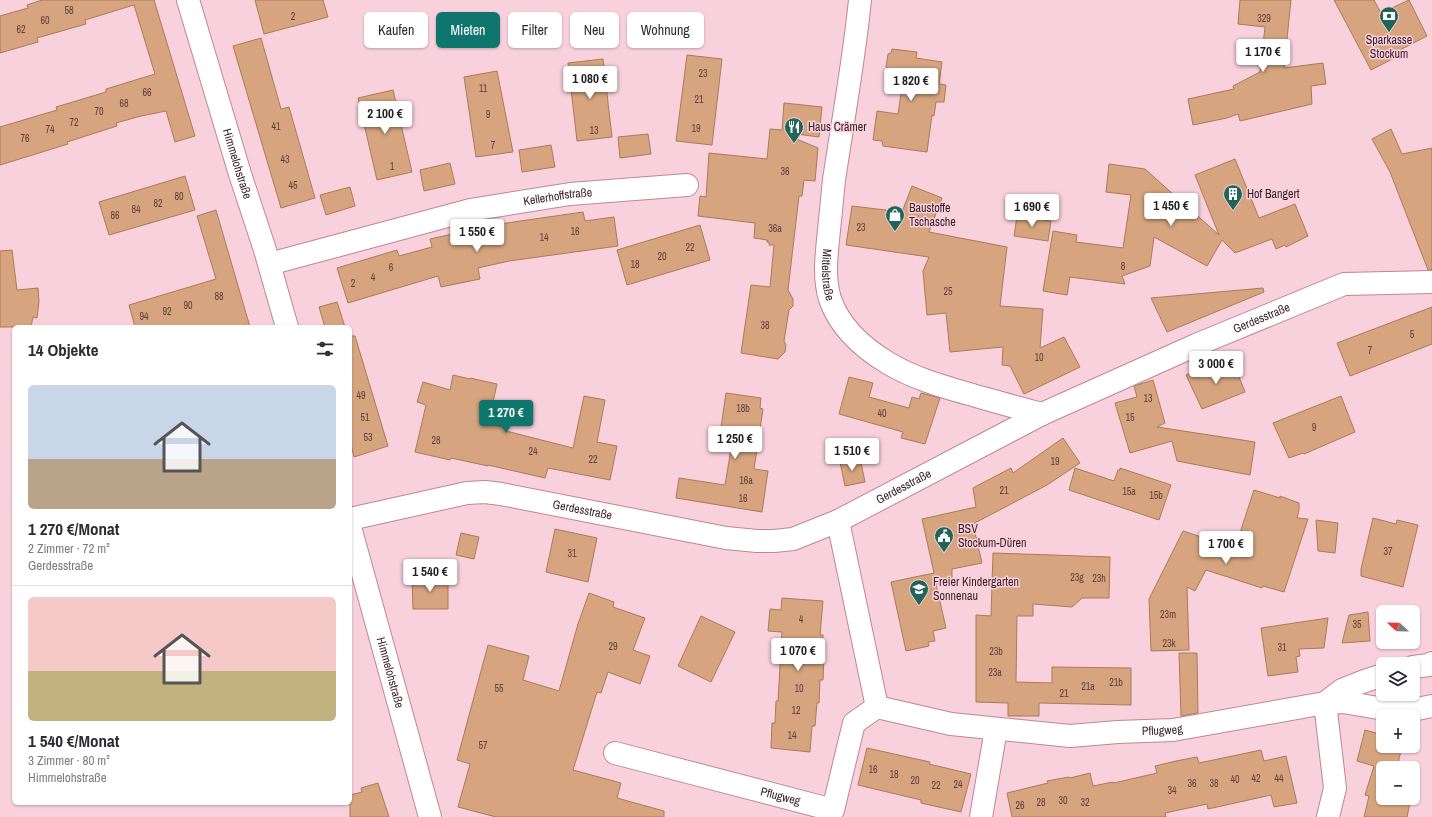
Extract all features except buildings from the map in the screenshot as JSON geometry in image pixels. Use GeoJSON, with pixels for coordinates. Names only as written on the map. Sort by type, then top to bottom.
{"type":"FeatureCollection","features":[{"type":"Feature","properties":{"kind":"street","name":"Himmelohstraße"},"geometry":{"type":"LineString","coordinates":[[188,0],[286,325]]}},
{"type":"Feature","properties":{"kind":"street","name":"Mittelstraße"},"geometry":{"type":"LineString","coordinates":[[860,0],[831,207],[825,271],[830,298],[837,315],[857,340],[888,363],[905,372],[940,386],[1042,414]]}},
{"type":"Feature","properties":{"kind":"street","name":"Kellerhoffstraße"},"geometry":{"type":"LineString","coordinates":[[269,264],[470,210],[570,194],[686,185]]}},
{"type":"Feature","properties":{"kind":"street","name":"Gerdesstraße"},"geometry":{"type":"LineString","coordinates":[[352,519],[467,493],[485,492],[726,538],[757,542],[793,539],[838,521],[1042,414],[1196,345],[1344,284],[1432,282]]}},
{"type":"Feature","properties":{"kind":"street"},"geometry":{"type":"LineString","coordinates":[[838,521],[877,707]]}},
{"type":"Feature","properties":{"kind":"street","name":"Himmelohstraße"},"geometry":{"type":"LineString","coordinates":[[352,534],[430,817]]}},
{"type":"Feature","properties":{"kind":"street"},"geometry":{"type":"LineString","coordinates":[[1328,817],[1334,788],[1326,704],[1342,690],[1376,677]]}},
{"type":"Feature","properties":{"kind":"street","name":"Pflugweg"},"geometry":{"type":"LineString","coordinates":[[615,753],[833,810],[854,723],[877,707],[951,724],[1070,736],[1118,732],[1173,730],[1343,702],[1402,712],[1432,706]]}},
{"type":"Feature","properties":{"kind":"street"},"geometry":{"type":"LineString","coordinates":[[981,817],[996,729]]}},
{"type":"Feature","properties":{"kind":"place","name":"Sparkasse Stockum"},"geometry":{"type":"Point","coordinates":[1389,33]}},
{"type":"Feature","properties":{"kind":"place","name":"Haus Crämer"},"geometry":{"type":"Point","coordinates":[794,144]}},
{"type":"Feature","properties":{"kind":"place","name":"Hof Bangert"},"geometry":{"type":"Point","coordinates":[1233,211]}},
{"type":"Feature","properties":{"kind":"place","name":"Baustoffe Tschasche"},"geometry":{"type":"Point","coordinates":[895,232]}},
{"type":"Feature","properties":{"kind":"place","name":"BSV Stockum-Düren"},"geometry":{"type":"Point","coordinates":[944,553]}},
{"type":"Feature","properties":{"kind":"place","name":"Freier Kindergarten Sonnenau"},"geometry":{"type":"Point","coordinates":[919,606]}}]}
